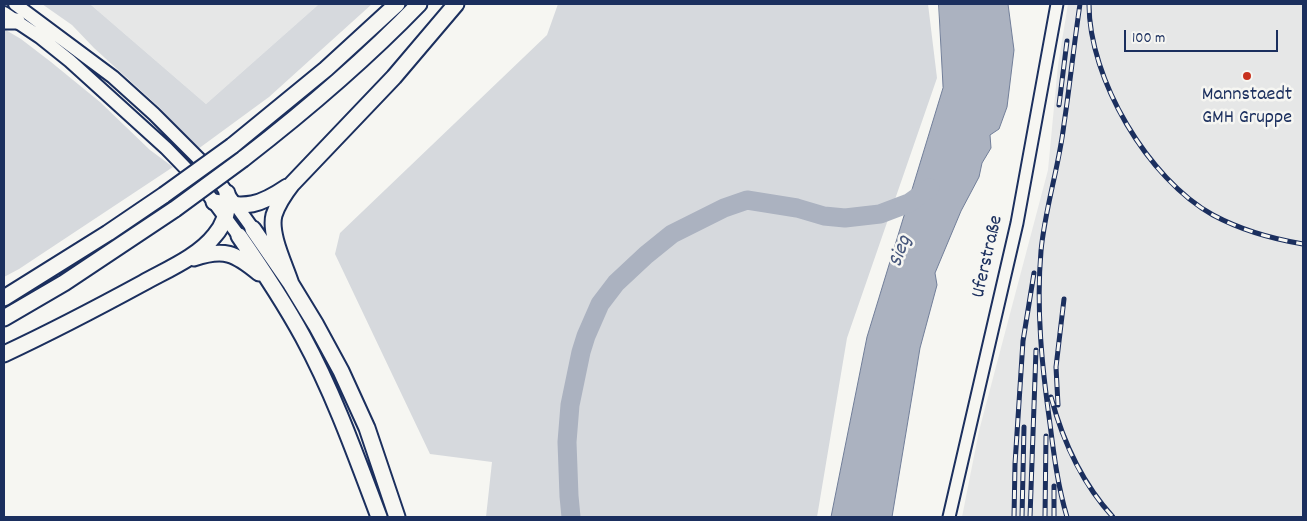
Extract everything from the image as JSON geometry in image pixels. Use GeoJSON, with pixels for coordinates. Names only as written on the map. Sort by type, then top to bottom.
{"type":"FeatureCollection","features":[{"type":"Feature","properties":{"kind":"highway"},"geometry":{"type":"LineString","coordinates":[[4,298],[108,233],[232,146],[326,69],[397,4]]}},
{"type":"Feature","properties":{"kind":"highway"},"geometry":{"type":"LineString","coordinates":[[4,318],[64,283],[175,209],[243,159],[336,82],[420,4]]}},
{"type":"Feature","properties":{"kind":"highway"},"geometry":{"type":"LineString","coordinates":[[291,284],[278,247],[273,224],[274,214],[282,197],[292,184],[394,77],[456,4]]}},
{"type":"Feature","properties":{"kind":"highway"},"geometry":{"type":"LineString","coordinates":[[181,263],[216,235],[226,205],[263,202],[292,184]]}},
{"type":"Feature","properties":{"kind":"highway"},"geometry":{"type":"LineString","coordinates":[[253,229],[291,284],[316,325],[358,406],[397,517]]}},
{"type":"Feature","properties":{"kind":"highway"},"geometry":{"type":"LineString","coordinates":[[239,236],[271,283],[303,338],[324,380],[349,437],[378,517]]}},
{"type":"Feature","properties":{"kind":"highway"},"geometry":{"type":"LineString","coordinates":[[4,354],[92,312],[181,263],[210,253],[222,252],[235,255],[271,283]]}},
{"type":"Feature","properties":{"kind":"highway"},"geometry":{"type":"LineString","coordinates":[[4,292],[31,282]]}},
{"type":"Feature","properties":{"kind":"main road"},"geometry":{"type":"LineString","coordinates":[[15,4],[113,77],[192,151],[226,205],[239,236]]}},
{"type":"Feature","properties":{"kind":"main road"},"geometry":{"type":"LineString","coordinates":[[4,13],[11,21],[47,43],[100,87],[166,148],[199,182],[253,229]]}},
{"type":"Feature","properties":{"kind":"street","name":"Uferstraße"},"geometry":{"type":"LineString","coordinates":[[949,517],[1017,223],[1057,4]]}},
{"type":"Feature","properties":{"kind":"shaded area"},"geometry":{"type":"Polygon","coordinates":[[[42,4],[90,4],[206,104],[319,4],[372,4],[269,97],[198,149],[160,108],[94,48],[72,25],[42,4]]]}},
{"type":"Feature","properties":{"kind":"shaded area"},"geometry":{"type":"Polygon","coordinates":[[[90,4],[319,4],[206,104],[90,4]]]}},
{"type":"Feature","properties":{"kind":"shaded area"},"geometry":{"type":"Polygon","coordinates":[[[558,4],[928,4],[937,78],[847,338],[817,517],[486,517],[492,462],[430,454],[335,254],[340,233],[547,35],[558,4]]]}},
{"type":"Feature","properties":{"kind":"shaded area"},"geometry":{"type":"Polygon","coordinates":[[[1068,4],[1303,4],[1303,517],[962,517],[979,431],[1048,170],[1058,65],[1068,4]]]}},
{"type":"Feature","properties":{"kind":"shaded area"},"geometry":{"type":"Polygon","coordinates":[[[4,29],[21,39],[100,102],[150,150],[173,167],[4,277],[4,29]]]}},
{"type":"Feature","properties":{"kind":"water","name":"Sieg"},"geometry":{"type":"Polygon","coordinates":[[[939,4],[1008,4],[1014,50],[1007,107],[999,129],[990,135],[991,148],[982,163],[979,177],[961,211],[935,273],[937,285],[920,348],[892,517],[831,517],[867,337],[943,88],[939,4]]]}},
{"type":"Feature","properties":{"kind":"waterway"},"geometry":{"type":"LineString","coordinates":[[571,517],[567,442],[570,405],[581,352],[600,304],[616,283],[646,255],[672,234],[724,208],[747,200],[797,208],[824,216],[845,218],[880,214],[909,203],[930,188]]}},
{"type":"Feature","properties":{"kind":"railway"},"geometry":{"type":"LineString","coordinates":[[1067,517],[1053,448],[1041,338],[1039,294],[1043,235],[1062,140],[1080,4]]}},
{"type":"Feature","properties":{"kind":"railway"},"geometry":{"type":"LineString","coordinates":[[1089,4],[1092,33],[1099,64],[1111,94],[1145,152],[1166,177],[1189,199],[1213,215],[1257,233],[1303,244]]}},
{"type":"Feature","properties":{"kind":"railway"},"geometry":{"type":"LineString","coordinates":[[1059,105],[1067,41]]}},
{"type":"Feature","properties":{"kind":"railway"},"geometry":{"type":"LineString","coordinates":[[1014,517],[1015,464],[1023,341],[1034,273]]}},
{"type":"Feature","properties":{"kind":"railway"},"geometry":{"type":"LineString","coordinates":[[1058,405],[1056,367],[1064,299]]}},
{"type":"Feature","properties":{"kind":"railway"},"geometry":{"type":"LineString","coordinates":[[1030,517],[1036,350]]}},
{"type":"Feature","properties":{"kind":"railway"},"geometry":{"type":"LineString","coordinates":[[1051,397],[1061,430],[1074,461],[1082,476],[1113,517]]}},
{"type":"Feature","properties":{"kind":"railway"},"geometry":{"type":"LineString","coordinates":[[1022,517],[1024,427]]}},
{"type":"Feature","properties":{"kind":"railway"},"geometry":{"type":"LineString","coordinates":[[1045,517],[1046,436]]}},
{"type":"Feature","properties":{"kind":"railway"},"geometry":{"type":"LineString","coordinates":[[1054,486],[1054,517]]}},
{"type":"Feature","properties":{"kind":"place","name":"Mannstaedt GMH Gruppe"},"geometry":{"type":"Point","coordinates":[1247,76]}}]}
